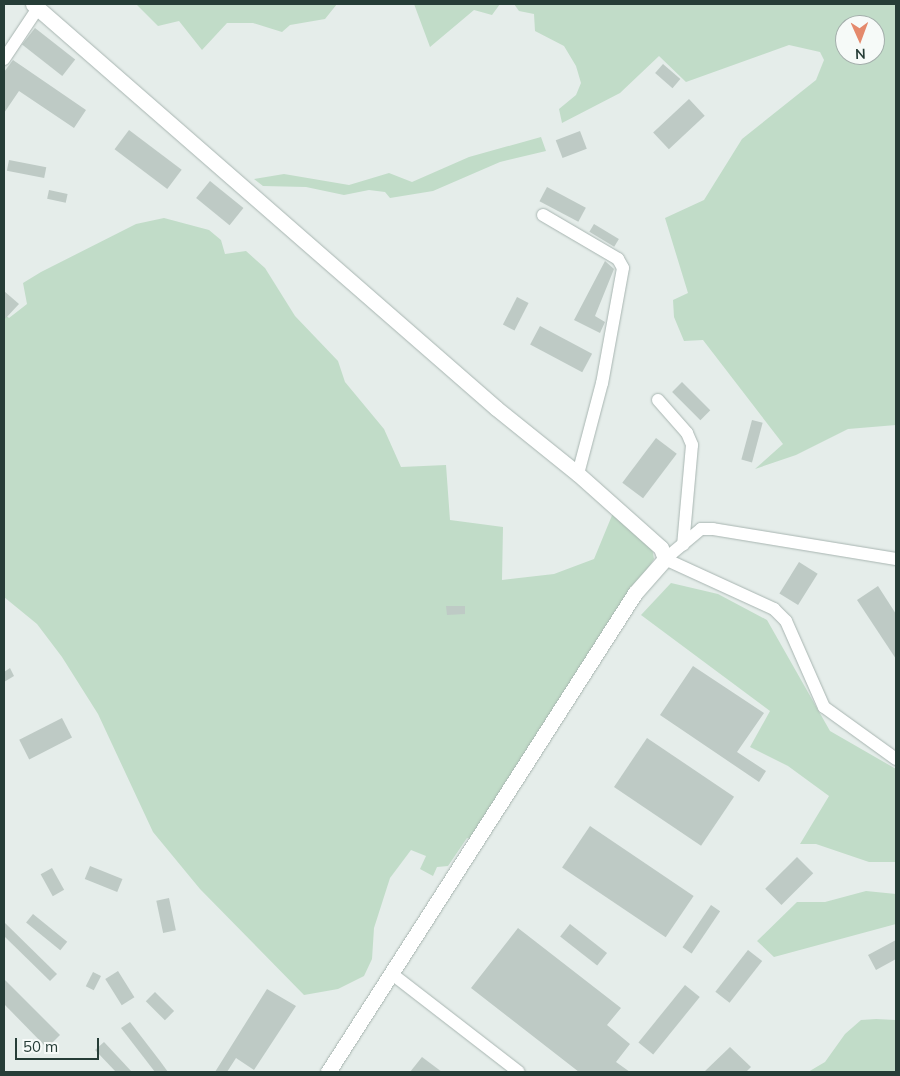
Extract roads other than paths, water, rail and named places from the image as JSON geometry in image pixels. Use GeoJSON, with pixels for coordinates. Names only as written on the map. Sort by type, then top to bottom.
{"type":"FeatureCollection","features":[{"type":"Feature","properties":{"kind":"street"},"geometry":{"type":"LineString","coordinates":[[4,59],[36,6],[496,408],[578,474],[661,548],[665,559],[774,609],[786,621],[824,707],[896,759]]}},
{"type":"Feature","properties":{"kind":"street"},"geometry":{"type":"LineString","coordinates":[[543,215],[618,259],[624,268],[578,474]]}},
{"type":"Feature","properties":{"kind":"street"},"geometry":{"type":"LineString","coordinates":[[658,400],[687,433],[692,445],[684,544]]}},
{"type":"Feature","properties":{"kind":"street"},"geometry":{"type":"LineString","coordinates":[[328,1072],[635,593],[665,559],[700,529],[713,529],[896,559]]}},
{"type":"Feature","properties":{"kind":"street"},"geometry":{"type":"LineString","coordinates":[[392,974],[519,1072]]}}]}
